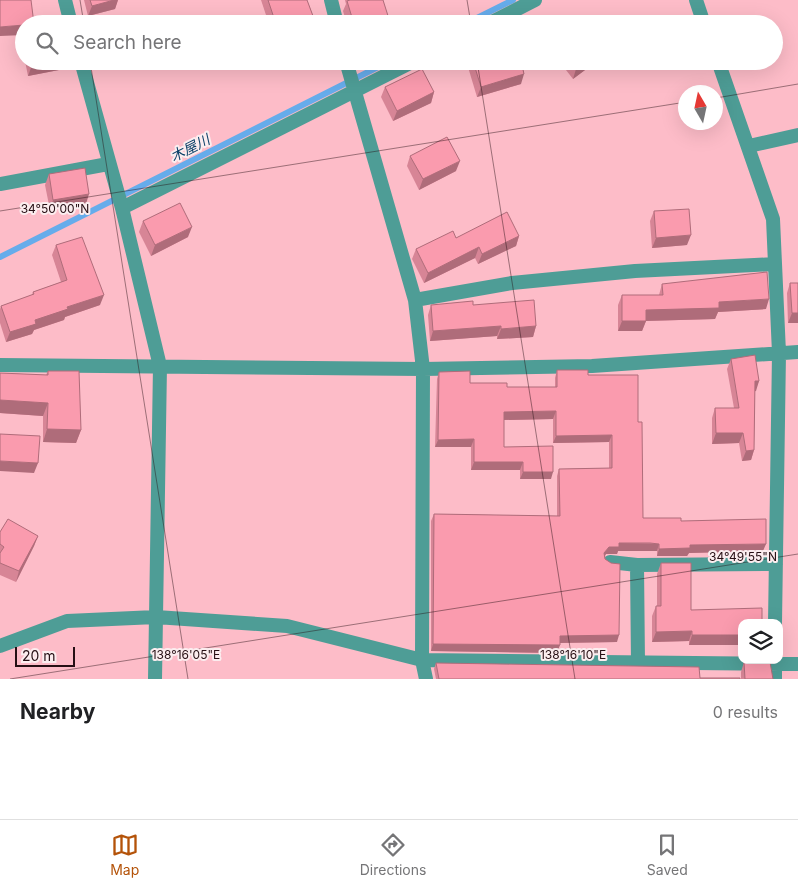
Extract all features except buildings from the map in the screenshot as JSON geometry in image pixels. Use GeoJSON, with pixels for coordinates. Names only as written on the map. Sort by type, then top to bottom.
{"type":"FeatureCollection","features":[{"type":"Feature","properties":{"kind":"street"},"geometry":{"type":"LineString","coordinates":[[65,0],[69,15]]}},
{"type":"Feature","properties":{"kind":"street"},"geometry":{"type":"LineString","coordinates":[[331,0],[335,15]]}},
{"type":"Feature","properties":{"kind":"street"},"geometry":{"type":"LineString","coordinates":[[506,15],[535,0]]}},
{"type":"Feature","properties":{"kind":"street"},"geometry":{"type":"LineString","coordinates":[[696,0],[701,15]]}},
{"type":"Feature","properties":{"kind":"street"},"geometry":{"type":"LineString","coordinates":[[83,70],[120,205],[160,366],[155,679]]}},
{"type":"Feature","properties":{"kind":"street"},"geometry":{"type":"LineString","coordinates":[[120,205],[350,78],[380,70]]}},
{"type":"Feature","properties":{"kind":"street"},"geometry":{"type":"LineString","coordinates":[[721,70],[749,146],[772,219],[779,353],[776,619]]}},
{"type":"Feature","properties":{"kind":"street"},"geometry":{"type":"LineString","coordinates":[[350,78],[415,300],[423,368],[422,660],[426,679]]}},
{"type":"Feature","properties":{"kind":"street"},"geometry":{"type":"LineString","coordinates":[[749,146],[798,135]]}},
{"type":"Feature","properties":{"kind":"street"},"geometry":{"type":"LineString","coordinates":[[0,184],[108,164]]}},
{"type":"Feature","properties":{"kind":"street"},"geometry":{"type":"LineString","coordinates":[[415,300],[512,283],[626,272],[775,264]]}},
{"type":"Feature","properties":{"kind":"street"},"geometry":{"type":"LineString","coordinates":[[0,365],[423,368],[592,366],[798,352]]}},
{"type":"Feature","properties":{"kind":"street"},"geometry":{"type":"LineString","coordinates":[[610,562],[637,565],[776,564]]}},
{"type":"Feature","properties":{"kind":"street"},"geometry":{"type":"LineString","coordinates":[[637,565],[638,663]]}},
{"type":"Feature","properties":{"kind":"street"},"geometry":{"type":"LineString","coordinates":[[0,646],[67,621],[156,617],[287,626],[422,660],[738,662]]}},
{"type":"Feature","properties":{"kind":"street"},"geometry":{"type":"LineString","coordinates":[[783,663],[798,664]]}},
{"type":"Feature","properties":{"kind":"street"},"geometry":{"type":"LineString","coordinates":[[775,664],[775,679]]}},
{"type":"Feature","properties":{"kind":"waterway","name":"木屋川"},"geometry":{"type":"LineString","coordinates":[[483,15],[513,0]]}},
{"type":"Feature","properties":{"kind":"waterway","name":"木屋川"},"geometry":{"type":"LineString","coordinates":[[0,257],[372,70]]}}]}
